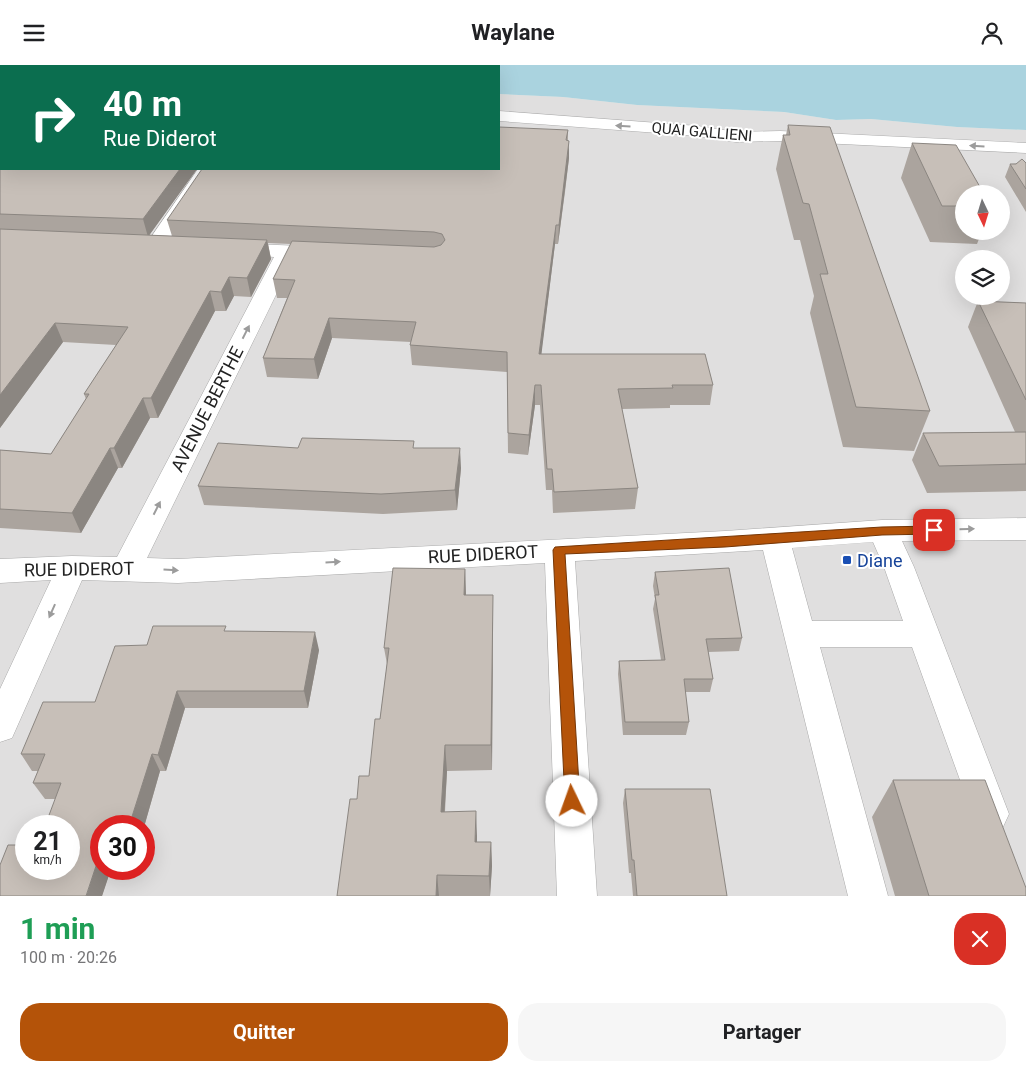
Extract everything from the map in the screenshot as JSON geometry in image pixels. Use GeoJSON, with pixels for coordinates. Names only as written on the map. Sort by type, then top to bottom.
{"type":"FeatureCollection","features":[{"type":"Feature","properties":{"kind":"street","name":"QUAI GALLIENI"},"geometry":{"type":"LineString","coordinates":[[500,116],[698,131],[736,137],[780,136],[1026,148]]}},
{"type":"Feature","properties":{"kind":"street"},"geometry":{"type":"LineString","coordinates":[[155,246],[206,170]]}},
{"type":"Feature","properties":{"kind":"street"},"geometry":{"type":"LineString","coordinates":[[212,248],[346,254]]}},
{"type":"Feature","properties":{"kind":"street","name":"AVENUE BERTHE"},"geometry":{"type":"LineString","coordinates":[[127,567],[288,251]]}},
{"type":"Feature","properties":{"kind":"street","name":"RUE DIDEROT"},"geometry":{"type":"LineString","coordinates":[[0,571],[72,567],[127,567],[178,571],[882,531],[1026,529]]}},
{"type":"Feature","properties":{"kind":"street"},"geometry":{"type":"LineString","coordinates":[[882,531],[899,567],[1000,840]]}},
{"type":"Feature","properties":{"kind":"street"},"geometry":{"type":"LineString","coordinates":[[775,538],[868,896]]}},
{"type":"Feature","properties":{"kind":"street"},"geometry":{"type":"LineString","coordinates":[[559,550],[577,896]]}},
{"type":"Feature","properties":{"kind":"street"},"geometry":{"type":"LineString","coordinates":[[0,727],[72,567]]}},
{"type":"Feature","properties":{"kind":"street"},"geometry":{"type":"LineString","coordinates":[[800,634],[924,634]]}},
{"type":"Feature","properties":{"kind":"shaded area"},"geometry":{"type":"Polygon","coordinates":[[[500,94],[563,97],[637,105],[784,112],[836,120],[871,119],[957,127],[1026,130],[1026,896],[0,896],[0,170],[500,170],[500,94]]]}},
{"type":"Feature","properties":{"kind":"water"},"geometry":{"type":"Polygon","coordinates":[[[500,65],[1026,65],[1026,130],[957,127],[871,119],[836,120],[784,112],[637,105],[563,97],[500,94],[500,65]]]}},
{"type":"Feature","properties":{"kind":"building"},"geometry":{"type":"Polygon","coordinates":[[[788,125],[830,127],[930,411],[856,407],[820,274],[828,274],[809,204],[803,203],[783,135],[790,135],[788,125]]]}},
{"type":"Feature","properties":{"kind":"building"},"geometry":{"type":"Polygon","coordinates":[[[500,127],[568,130],[566,140],[569,141],[559,225],[556,225],[539,354],[705,354],[713,385],[672,385],[673,388],[618,389],[638,488],[554,492],[552,469],[547,469],[541,385],[535,385],[529,435],[508,433],[507,352],[410,345],[416,322],[329,318],[314,359],[263,358],[295,280],[273,279],[292,241],[434,247],[441,245],[445,240],[442,234],[434,232],[167,220],[201,170],[500,170],[500,127]]]}},
{"type":"Feature","properties":{"kind":"building"},"geometry":{"type":"Polygon","coordinates":[[[912,143],[956,145],[979,185],[955,185],[955,206],[942,206],[912,143]]]}},
{"type":"Feature","properties":{"kind":"building"},"geometry":{"type":"Polygon","coordinates":[[[1022,159],[1026,163],[1026,189],[1010,164],[1016,164],[1022,159]]]}},
{"type":"Feature","properties":{"kind":"building"},"geometry":{"type":"Polygon","coordinates":[[[0,170],[179,170],[143,219],[0,214],[0,170]]]}},
{"type":"Feature","properties":{"kind":"building"},"geometry":{"type":"Polygon","coordinates":[[[0,229],[267,240],[247,278],[229,277],[221,292],[210,291],[151,398],[143,398],[114,448],[110,448],[72,513],[0,509],[0,450],[51,454],[89,394],[84,394],[128,327],[55,323],[0,395],[0,229]]]}},
{"type":"Feature","properties":{"kind":"building"},"geometry":{"type":"Polygon","coordinates":[[[1026,303],[1026,400],[980,305],[1026,303]]]}},
{"type":"Feature","properties":{"kind":"building"},"geometry":{"type":"Polygon","coordinates":[[[1026,432],[1026,464],[939,466],[923,433],[1026,432]]]}},
{"type":"Feature","properties":{"kind":"building"},"geometry":{"type":"Polygon","coordinates":[[[302,438],[414,441],[413,448],[460,448],[455,490],[381,494],[198,486],[218,443],[298,448],[302,438]]]}},
{"type":"Feature","properties":{"kind":"building"},"geometry":{"type":"Polygon","coordinates":[[[393,568],[465,569],[464,595],[493,595],[491,745],[445,745],[441,812],[476,811],[475,842],[491,842],[489,876],[437,875],[436,896],[337,896],[350,799],[357,799],[359,776],[369,776],[375,719],[380,719],[389,648],[384,648],[393,568]]]}},
{"type":"Feature","properties":{"kind":"building"},"geometry":{"type":"Polygon","coordinates":[[[729,568],[742,638],[706,639],[713,679],[684,679],[689,722],[625,722],[619,661],[665,660],[655,595],[659,595],[655,572],[729,568]]]}},
{"type":"Feature","properties":{"kind":"building"},"geometry":{"type":"Polygon","coordinates":[[[153,626],[226,626],[224,631],[315,632],[304,691],[177,691],[158,755],[152,754],[133,815],[90,815],[91,880],[86,896],[0,896],[0,865],[8,845],[15,845],[15,880],[80,880],[80,815],[49,815],[61,783],[33,783],[45,754],[21,754],[43,702],[95,702],[115,646],[147,645],[153,626]]]}},
{"type":"Feature","properties":{"kind":"building"},"geometry":{"type":"Polygon","coordinates":[[[893,780],[985,780],[1026,888],[1026,896],[929,896],[893,780]]]}},
{"type":"Feature","properties":{"kind":"building"},"geometry":{"type":"Polygon","coordinates":[[[625,789],[710,789],[727,896],[637,896],[625,789]]]}},
{"type":"Feature","properties":{"kind":"place","name":"Diane"},"geometry":{"type":"Point","coordinates":[847,560]}},
{"type":"Feature","properties":{"kind":"route"},"geometry":{"type":"LineString","coordinates":[[572,801],[559,550],[725,542],[882,531],[934,530]]}}]}
